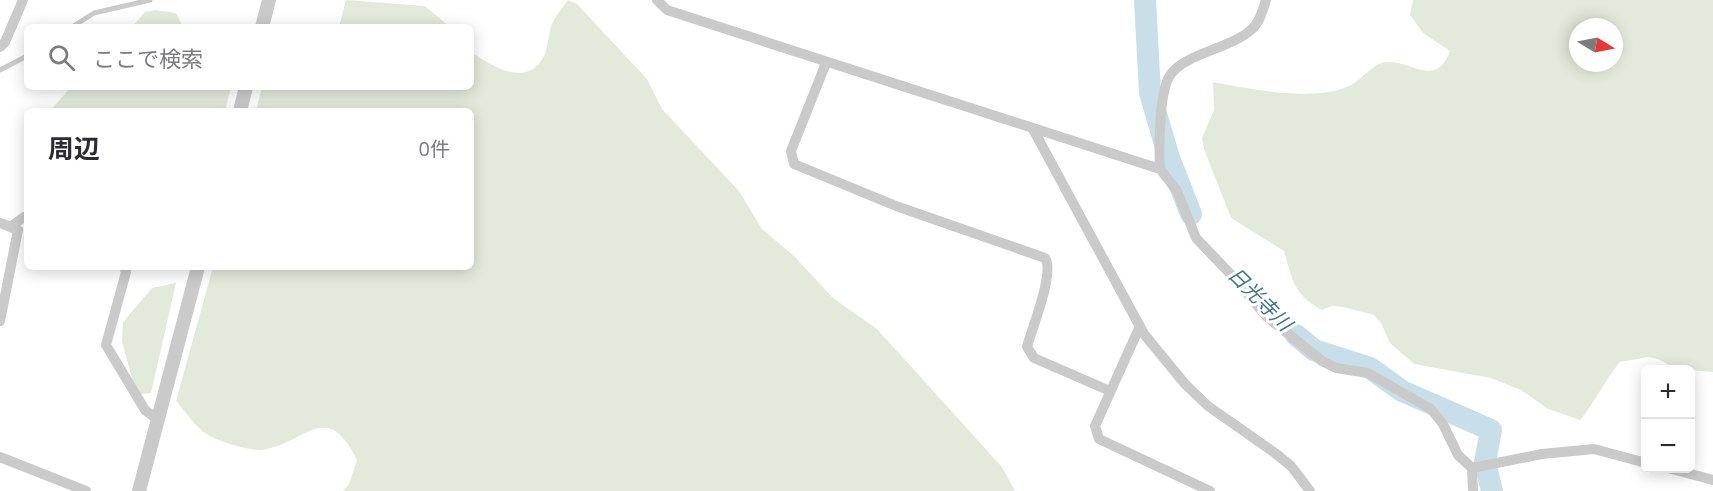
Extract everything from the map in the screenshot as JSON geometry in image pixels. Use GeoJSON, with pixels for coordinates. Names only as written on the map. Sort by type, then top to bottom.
{"type":"FeatureCollection","features":[{"type":"Feature","properties":{"kind":"street"},"geometry":{"type":"LineString","coordinates":[[0,47],[5,42],[23,0]]}},
{"type":"Feature","properties":{"kind":"street"},"geometry":{"type":"LineString","coordinates":[[263,24],[269,0]]}},
{"type":"Feature","properties":{"kind":"street"},"geometry":{"type":"LineString","coordinates":[[657,0],[668,10],[1034,131],[1160,169],[1177,191],[1196,238],[1239,283],[1266,316],[1322,361],[1336,368],[1368,373],[1431,409],[1443,424],[1458,455],[1472,468],[1473,491]]}},
{"type":"Feature","properties":{"kind":"street"},"geometry":{"type":"LineString","coordinates":[[1160,169],[1159,128],[1168,77],[1184,61],[1212,52],[1253,29],[1266,0]]}},
{"type":"Feature","properties":{"kind":"street"},"geometry":{"type":"LineString","coordinates":[[826,63],[791,151],[794,164],[896,206],[1045,258],[1049,265],[1047,279],[1027,346],[1029,352],[1034,358],[1110,391]]}},
{"type":"Feature","properties":{"kind":"street"},"geometry":{"type":"LineString","coordinates":[[241,108],[245,90]]}},
{"type":"Feature","properties":{"kind":"street"},"geometry":{"type":"LineString","coordinates":[[1034,131],[1140,326],[1185,384],[1208,406],[1291,466],[1310,491]]}},
{"type":"Feature","properties":{"kind":"street"},"geometry":{"type":"LineString","coordinates":[[5,225],[24,217]]}},
{"type":"Feature","properties":{"kind":"street"},"geometry":{"type":"LineString","coordinates":[[0,321],[18,230],[5,225]]}},
{"type":"Feature","properties":{"kind":"street"},"geometry":{"type":"LineString","coordinates":[[125,270],[106,345],[145,410],[157,419]]}},
{"type":"Feature","properties":{"kind":"street"},"geometry":{"type":"LineString","coordinates":[[139,491],[197,270]]}},
{"type":"Feature","properties":{"kind":"street"},"geometry":{"type":"LineString","coordinates":[[1140,326],[1095,426],[1100,439],[1210,491]]}},
{"type":"Feature","properties":{"kind":"street"},"geometry":{"type":"LineString","coordinates":[[1472,468],[1542,454],[1593,449],[1641,462]]}},
{"type":"Feature","properties":{"kind":"street"},"geometry":{"type":"LineString","coordinates":[[0,458],[86,491]]}},
{"type":"Feature","properties":{"kind":"street"},"geometry":{"type":"LineString","coordinates":[[1687,473],[1713,480]]}},
{"type":"Feature","properties":{"kind":"lane"},"geometry":{"type":"LineString","coordinates":[[77,24],[94,13],[150,0]]}},
{"type":"Feature","properties":{"kind":"lane"},"geometry":{"type":"LineString","coordinates":[[0,70],[24,58]]}},
{"type":"Feature","properties":{"kind":"green space"},"geometry":{"type":"Polygon","coordinates":[[[346,0],[425,6],[446,24],[340,24],[346,0]]]}},
{"type":"Feature","properties":{"kind":"green space"},"geometry":{"type":"Polygon","coordinates":[[[568,0],[577,4],[647,79],[662,109],[739,191],[762,229],[794,256],[833,298],[877,329],[1002,467],[1015,491],[343,491],[349,484],[357,460],[346,441],[335,431],[325,428],[314,430],[276,446],[256,450],[212,437],[195,424],[176,401],[212,270],[474,270],[474,108],[257,108],[261,90],[474,90],[474,54],[509,72],[528,71],[537,66],[544,56],[552,24],[568,0]]]}},
{"type":"Feature","properties":{"kind":"green space"},"geometry":{"type":"Polygon","coordinates":[[[1413,0],[1713,0],[1713,372],[1695,370],[1695,365],[1669,365],[1648,357],[1620,362],[1580,420],[1548,409],[1521,390],[1491,378],[1414,364],[1390,343],[1381,323],[1374,315],[1343,307],[1332,306],[1322,310],[1312,304],[1296,286],[1284,251],[1231,218],[1204,149],[1202,138],[1214,110],[1213,82],[1300,94],[1335,91],[1349,86],[1372,68],[1387,62],[1431,71],[1444,62],[1450,51],[1423,33],[1410,15],[1413,0]]]}},
{"type":"Feature","properties":{"kind":"green space"},"geometry":{"type":"Polygon","coordinates":[[[155,10],[176,13],[182,24],[135,24],[145,12],[155,10]]]}},
{"type":"Feature","properties":{"kind":"green space"},"geometry":{"type":"Polygon","coordinates":[[[68,90],[230,90],[226,108],[53,108],[68,90]]]}},
{"type":"Feature","properties":{"kind":"green space"},"geometry":{"type":"Polygon","coordinates":[[[176,283],[151,393],[140,394],[134,385],[122,342],[123,322],[152,288],[176,283]]]}},
{"type":"Feature","properties":{"kind":"waterway","name":"日光寺川"},"geometry":{"type":"LineString","coordinates":[[1145,0],[1150,93],[1169,158],[1191,214]]}},
{"type":"Feature","properties":{"kind":"waterway","name":"日光寺川"},"geometry":{"type":"LineString","coordinates":[[1296,335],[1314,350],[1370,368],[1402,391],[1491,430],[1485,462],[1492,491]]}}]}
